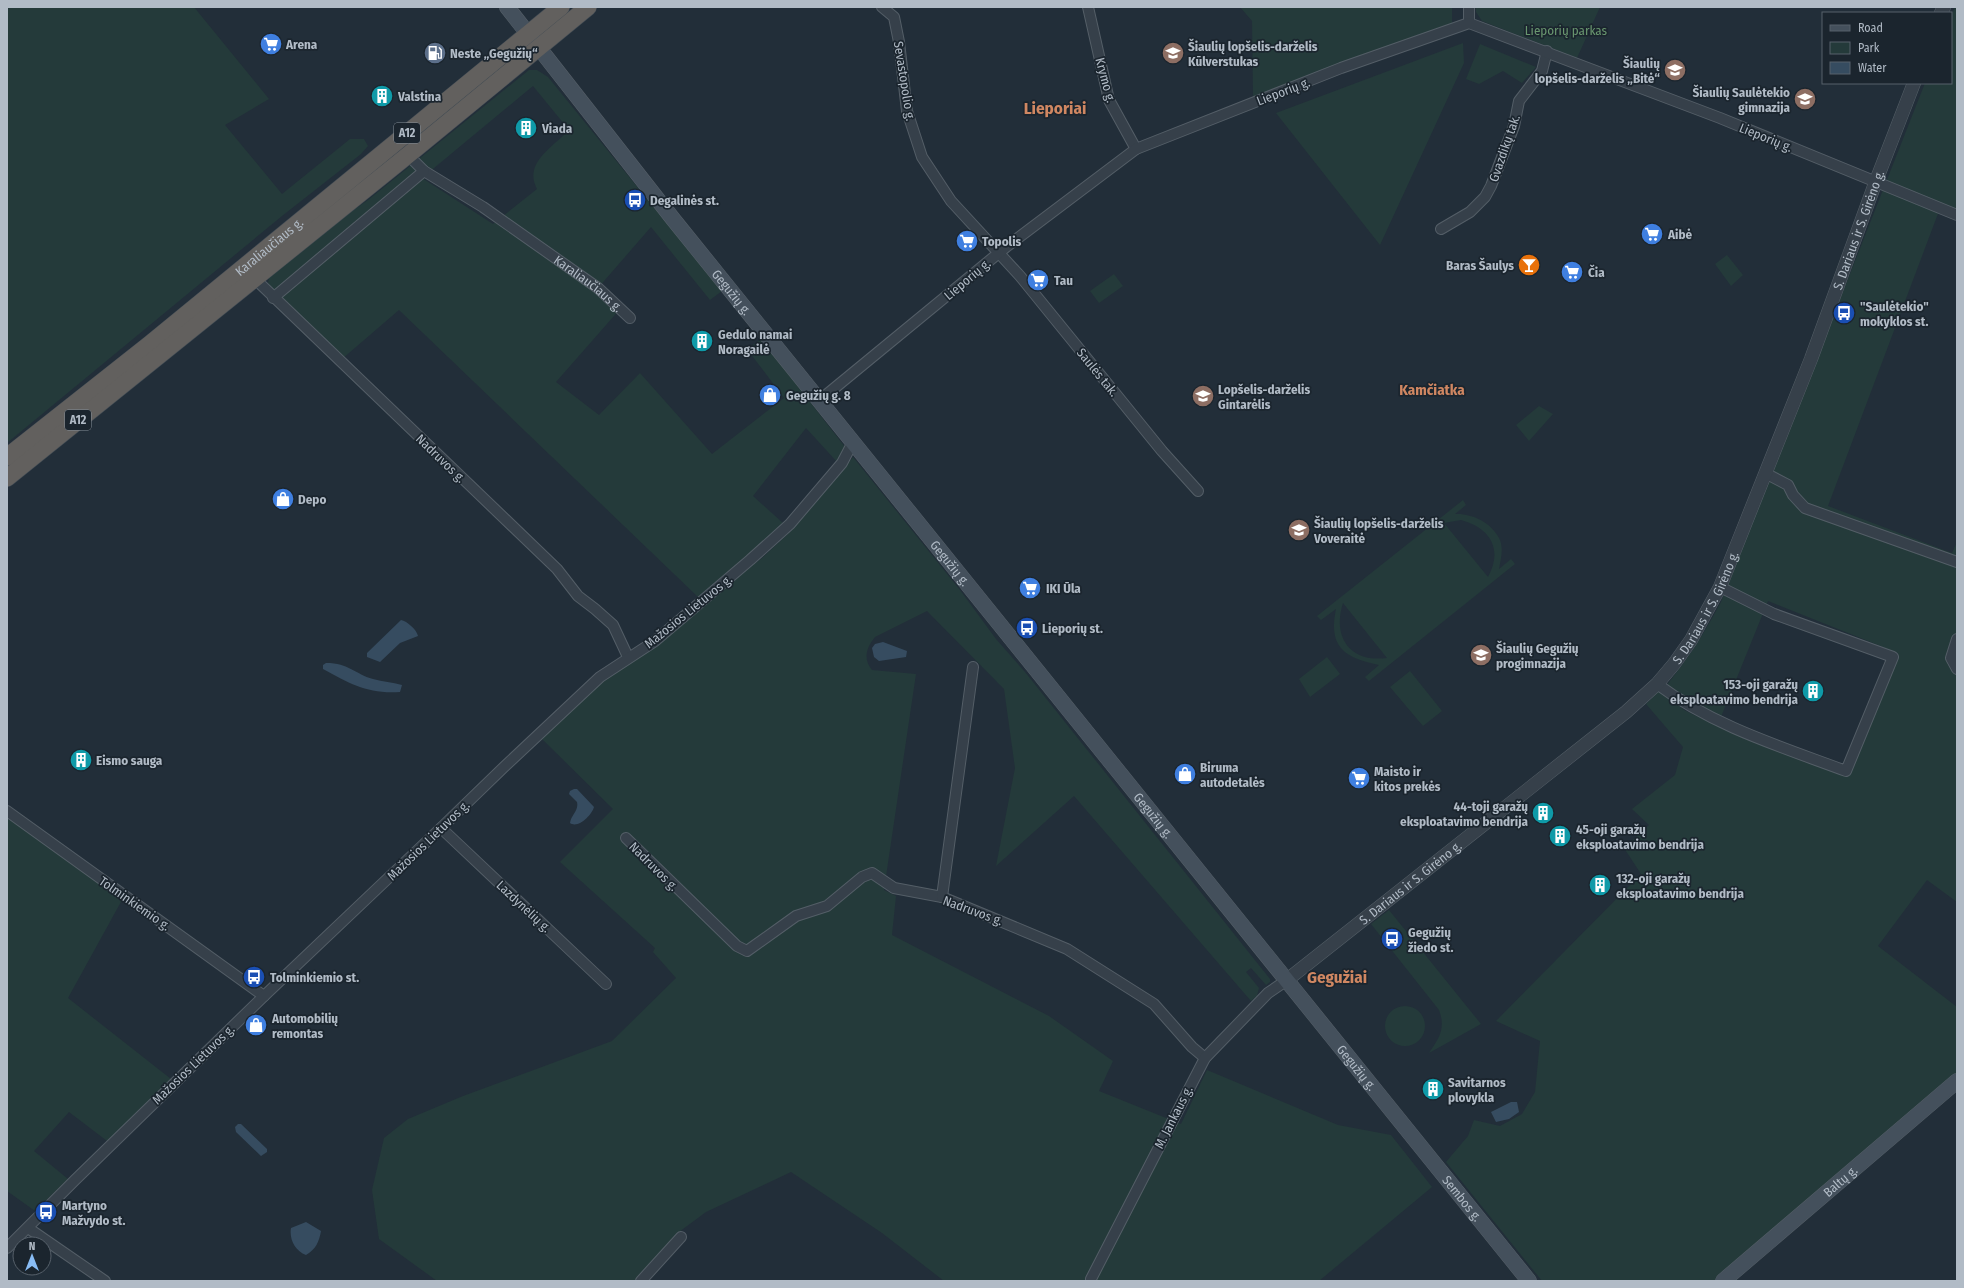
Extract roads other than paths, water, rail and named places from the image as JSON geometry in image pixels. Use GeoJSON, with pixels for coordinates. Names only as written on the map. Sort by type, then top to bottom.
{"type":"FeatureCollection","features":[{"type":"Feature","properties":{"kind":"highway","name":"A12"},"geometry":{"type":"LineString","coordinates":[[528,32],[561,7]]}},
{"type":"Feature","properties":{"kind":"highway","name":"A12"},"geometry":{"type":"LineString","coordinates":[[540,47],[588,7]]}},
{"type":"Feature","properties":{"kind":"highway","name":"Karaliaučiaus g."},"geometry":{"type":"LineString","coordinates":[[7,478],[528,32]]}},
{"type":"Feature","properties":{"kind":"highway","name":"Karaliaučiaus g."},"geometry":{"type":"LineString","coordinates":[[7,457],[150,344],[408,155],[540,47]]}},
{"type":"Feature","properties":{"kind":"main road","name":"Gegužių g."},"geometry":{"type":"LineString","coordinates":[[507,7],[540,47],[673,219],[1396,1116]]}},
{"type":"Feature","properties":{"kind":"main road","name":"Baltų g."},"geometry":{"type":"LineString","coordinates":[[1724,1281],[1957,1081]]}},
{"type":"Feature","properties":{"kind":"main road","name":"Sembos g."},"geometry":{"type":"LineString","coordinates":[[1396,1116],[1529,1281]]}},
{"type":"Feature","properties":{"kind":"street","name":"Sevastopolio g."},"geometry":{"type":"LineString","coordinates":[[882,7],[894,18],[899,42],[907,111],[922,157],[951,201],[998,253]]}},
{"type":"Feature","properties":{"kind":"street","name":"Krymo g."},"geometry":{"type":"LineString","coordinates":[[1088,7],[1109,100],[1136,149]]}},
{"type":"Feature","properties":{"kind":"street"},"geometry":{"type":"LineString","coordinates":[[1469,7],[1469,23]]}},
{"type":"Feature","properties":{"kind":"street","name":"Lieporių g."},"geometry":{"type":"LineString","coordinates":[[820,400],[998,253],[1136,149],[1341,68],[1469,23],[1547,51],[1876,181],[1957,215]]}},
{"type":"Feature","properties":{"kind":"street","name":"Gvazdikų tak."},"geometry":{"type":"LineString","coordinates":[[1441,229],[1470,212],[1485,196],[1491,186],[1514,126],[1519,101],[1542,71],[1547,51]]}},
{"type":"Feature","properties":{"kind":"street","name":"S. Dariaus ir S. Girėno g."},"geometry":{"type":"LineString","coordinates":[[1287,980],[1626,712],[1657,684],[1691,640],[1720,587],[1832,305],[1876,181],[1914,84]]}},
{"type":"Feature","properties":{"kind":"street","name":"Karaliaučiaus g."},"geometry":{"type":"LineString","coordinates":[[408,155],[424,171],[483,207],[598,288],[630,318]]}},
{"type":"Feature","properties":{"kind":"street"},"geometry":{"type":"LineString","coordinates":[[273,298],[424,171]]}},
{"type":"Feature","properties":{"kind":"street","name":"Saulės tak."},"geometry":{"type":"LineString","coordinates":[[998,253],[1020,276],[1162,451],[1198,491]]}},
{"type":"Feature","properties":{"kind":"street","name":"Nadruvos g."},"geometry":{"type":"LineString","coordinates":[[248,273],[557,569],[578,596],[613,625],[628,657]]}},
{"type":"Feature","properties":{"kind":"street","name":"Mažosios Lietuvos g."},"geometry":{"type":"LineString","coordinates":[[7,1248],[264,996],[600,677],[654,641],[750,560],[790,524],[842,463],[853,442]]}},
{"type":"Feature","properties":{"kind":"street"},"geometry":{"type":"LineString","coordinates":[[1764,473],[1788,485],[1793,495],[1805,508],[1957,562]]}},
{"type":"Feature","properties":{"kind":"street"},"geometry":{"type":"LineString","coordinates":[[1657,684],[1694,709],[1717,720],[1846,772],[1892,657],[1774,614],[1720,587]]}},
{"type":"Feature","properties":{"kind":"street"},"geometry":{"type":"LineString","coordinates":[[1957,639],[1951,658],[1957,669]]}},
{"type":"Feature","properties":{"kind":"street"},"geometry":{"type":"LineString","coordinates":[[942,897],[973,667]]}},
{"type":"Feature","properties":{"kind":"street","name":"Tolminkiemio g."},"geometry":{"type":"LineString","coordinates":[[7,811],[264,996]]}},
{"type":"Feature","properties":{"kind":"street","name":"Lazdynėlių g."},"geometry":{"type":"LineString","coordinates":[[441,828],[606,984]]}},
{"type":"Feature","properties":{"kind":"street","name":"Nadruvos g."},"geometry":{"type":"LineString","coordinates":[[626,838],[731,941],[747,951],[796,916],[827,906],[862,877],[872,873],[894,888],[942,897],[1067,949],[1154,1004],[1192,1047],[1205,1058]]}},
{"type":"Feature","properties":{"kind":"street","name":"M. Jankaus g."},"geometry":{"type":"LineString","coordinates":[[1091,1279],[1205,1058],[1268,992],[1287,980]]}},
{"type":"Feature","properties":{"kind":"street"},"geometry":{"type":"LineString","coordinates":[[28,1228],[105,1281]]}},
{"type":"Feature","properties":{"kind":"street"},"geometry":{"type":"LineString","coordinates":[[641,1281],[681,1237]]}},
{"type":"Feature","properties":{"kind":"water"},"geometry":{"type":"Polygon","coordinates":[[[401,620],[411,626],[416,631],[418,636],[400,643],[380,662],[367,657],[367,653],[401,620]]]}},
{"type":"Feature","properties":{"kind":"water"},"geometry":{"type":"Polygon","coordinates":[[[883,642],[907,651],[906,657],[879,661],[874,657],[872,648],[875,644],[883,642]]]}},
{"type":"Feature","properties":{"kind":"water"},"geometry":{"type":"Polygon","coordinates":[[[326,663],[341,665],[373,679],[402,685],[400,692],[369,690],[360,687],[323,669],[323,665],[326,663]]]}},
{"type":"Feature","properties":{"kind":"water"},"geometry":{"type":"Polygon","coordinates":[[[577,789],[594,807],[591,814],[581,823],[577,824],[570,823],[577,808],[577,802],[569,794],[570,791],[577,789]]]}},
{"type":"Feature","properties":{"kind":"water"},"geometry":{"type":"Polygon","coordinates":[[[1511,1102],[1517,1102],[1519,1112],[1509,1119],[1496,1122],[1491,1112],[1511,1102]]]}},
{"type":"Feature","properties":{"kind":"water"},"geometry":{"type":"Polygon","coordinates":[[[238,1124],[241,1124],[267,1149],[267,1152],[261,1156],[236,1132],[235,1127],[238,1124]]]}},
{"type":"Feature","properties":{"kind":"water"},"geometry":{"type":"Polygon","coordinates":[[[306,1222],[321,1231],[316,1245],[306,1255],[296,1248],[291,1236],[291,1228],[306,1222]]]}},
{"type":"Feature","properties":{"kind":"place","name":"Arena"},"geometry":{"type":"Point","coordinates":[271,44]}},
{"type":"Feature","properties":{"kind":"place","name":"Neste „Gegužių“"},"geometry":{"type":"Point","coordinates":[435,53]}},
{"type":"Feature","properties":{"kind":"place","name":"Šiaulių lopšelis-darželis Kūlverstukas"},"geometry":{"type":"Point","coordinates":[1173,53]}},
{"type":"Feature","properties":{"kind":"place","name":"Šiaulių lopšelis-darželis „Bitė“"},"geometry":{"type":"Point","coordinates":[1675,70]}},
{"type":"Feature","properties":{"kind":"place","name":"Valstina"},"geometry":{"type":"Point","coordinates":[382,96]}},
{"type":"Feature","properties":{"kind":"place","name":"Šiaulių Saulėtekio gimnazija"},"geometry":{"type":"Point","coordinates":[1805,99]}},
{"type":"Feature","properties":{"kind":"place","name":"Viada"},"geometry":{"type":"Point","coordinates":[526,128]}},
{"type":"Feature","properties":{"kind":"place","name":"Degalinės st."},"geometry":{"type":"Point","coordinates":[635,200]}},
{"type":"Feature","properties":{"kind":"place","name":"Aibė"},"geometry":{"type":"Point","coordinates":[1652,234]}},
{"type":"Feature","properties":{"kind":"place","name":"Topolis"},"geometry":{"type":"Point","coordinates":[967,241]}},
{"type":"Feature","properties":{"kind":"place","name":"Baras Šaulys"},"geometry":{"type":"Point","coordinates":[1529,265]}},
{"type":"Feature","properties":{"kind":"place","name":"Čia"},"geometry":{"type":"Point","coordinates":[1572,272]}},
{"type":"Feature","properties":{"kind":"place","name":"Tau"},"geometry":{"type":"Point","coordinates":[1038,280]}},
{"type":"Feature","properties":{"kind":"place","name":"\"Saulėtekio\" mokyklos st."},"geometry":{"type":"Point","coordinates":[1844,313]}},
{"type":"Feature","properties":{"kind":"place","name":"Gedulo namai Noragailė"},"geometry":{"type":"Point","coordinates":[702,341]}},
{"type":"Feature","properties":{"kind":"place","name":"Gegužių g. 8"},"geometry":{"type":"Point","coordinates":[770,395]}},
{"type":"Feature","properties":{"kind":"place","name":"Lopšelis-darželis Gintarėlis"},"geometry":{"type":"Point","coordinates":[1203,396]}},
{"type":"Feature","properties":{"kind":"place","name":"Depo"},"geometry":{"type":"Point","coordinates":[283,499]}},
{"type":"Feature","properties":{"kind":"place","name":"Šiaulių lopšelis-darželis Voveraitė"},"geometry":{"type":"Point","coordinates":[1299,530]}},
{"type":"Feature","properties":{"kind":"place","name":"IKI Ūla"},"geometry":{"type":"Point","coordinates":[1030,588]}},
{"type":"Feature","properties":{"kind":"place","name":"Lieporių st."},"geometry":{"type":"Point","coordinates":[1027,628]}},
{"type":"Feature","properties":{"kind":"place","name":"Šiaulių Gegužių progimnazija"},"geometry":{"type":"Point","coordinates":[1481,655]}},
{"type":"Feature","properties":{"kind":"place","name":"153-oji garažų eksploatavimo bendrija"},"geometry":{"type":"Point","coordinates":[1813,691]}},
{"type":"Feature","properties":{"kind":"place","name":"Eismo sauga"},"geometry":{"type":"Point","coordinates":[81,760]}},
{"type":"Feature","properties":{"kind":"place","name":"Biruma autodetalės"},"geometry":{"type":"Point","coordinates":[1185,774]}},
{"type":"Feature","properties":{"kind":"place","name":"Maisto ir kitos prekės"},"geometry":{"type":"Point","coordinates":[1359,778]}},
{"type":"Feature","properties":{"kind":"place","name":"44-toji garažų eksploatavimo bendrija"},"geometry":{"type":"Point","coordinates":[1543,813]}},
{"type":"Feature","properties":{"kind":"place","name":"45-oji garažų eksploatavimo bendrija"},"geometry":{"type":"Point","coordinates":[1560,836]}},
{"type":"Feature","properties":{"kind":"place","name":"132-oji garažų eksploatavimo bendrija"},"geometry":{"type":"Point","coordinates":[1600,885]}},
{"type":"Feature","properties":{"kind":"place","name":"Gegužių žiedo st."},"geometry":{"type":"Point","coordinates":[1392,939]}},
{"type":"Feature","properties":{"kind":"place","name":"Tolminkiemio st."},"geometry":{"type":"Point","coordinates":[254,977]}},
{"type":"Feature","properties":{"kind":"place","name":"Automobilių remontas"},"geometry":{"type":"Point","coordinates":[256,1025]}},
{"type":"Feature","properties":{"kind":"place","name":"Savitarnos plovykla"},"geometry":{"type":"Point","coordinates":[1433,1089]}},
{"type":"Feature","properties":{"kind":"place","name":"Martyno Mažvydo st."},"geometry":{"type":"Point","coordinates":[46,1212]}},
{"type":"Feature","properties":{"kind":"district","name":"Lieporiai"},"geometry":{"type":"Point","coordinates":[1055,108]}},
{"type":"Feature","properties":{"kind":"district","name":"Kamčiatka"},"geometry":{"type":"Point","coordinates":[1432,390]}},
{"type":"Feature","properties":{"kind":"district","name":"Gegužiai"},"geometry":{"type":"Point","coordinates":[1337,977]}},
{"type":"Feature","properties":{"kind":"park label","name":"Lieporių parkas"},"geometry":{"type":"Point","coordinates":[1566,30]}}]}
